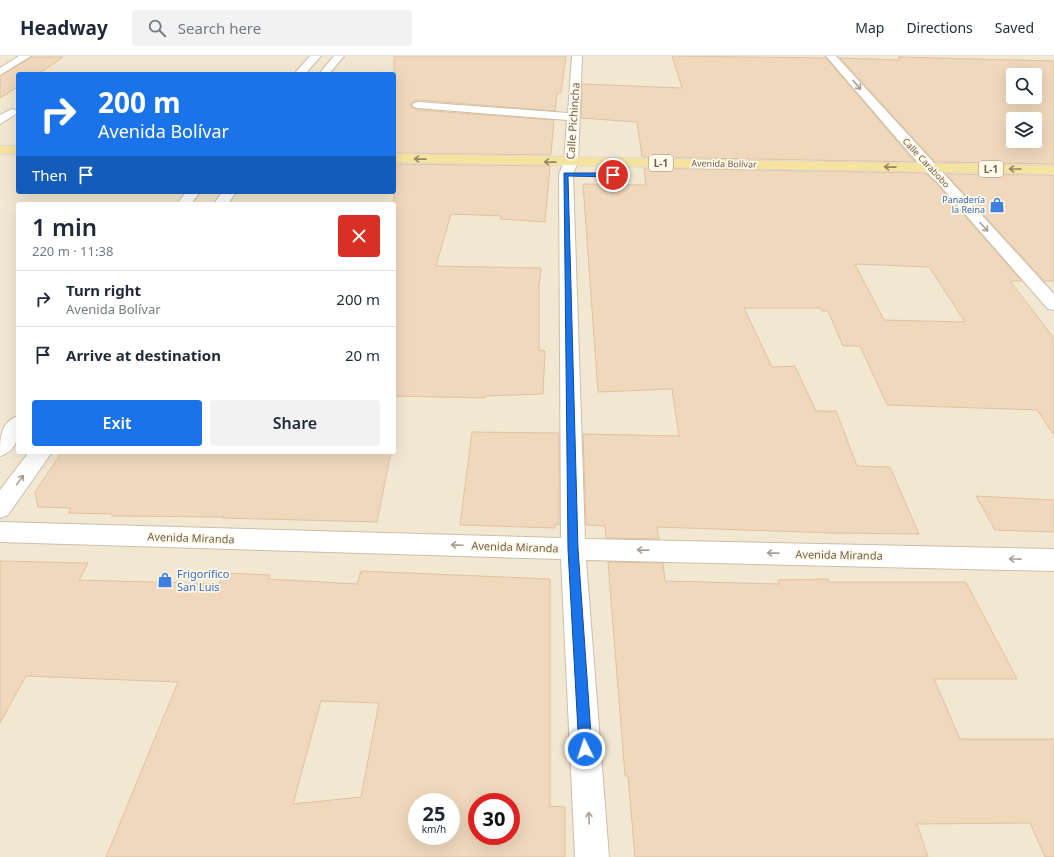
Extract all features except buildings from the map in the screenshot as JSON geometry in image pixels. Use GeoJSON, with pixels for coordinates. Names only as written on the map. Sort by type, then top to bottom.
{"type":"FeatureCollection","features":[{"type":"Feature","properties":{"kind":"main road"},"geometry":{"type":"LineString","coordinates":[[0,150],[16,150]]}},
{"type":"Feature","properties":{"kind":"main road","name":"Avenida Bolívar"},"geometry":{"type":"LineString","coordinates":[[396,158],[572,172],[1054,182]]}},
{"type":"Feature","properties":{"kind":"main road","name":"Avenida Bolívar"},"geometry":{"type":"LineString","coordinates":[[572,172],[929,167],[1054,170]]}},
{"type":"Feature","properties":{"kind":"street"},"geometry":{"type":"LineString","coordinates":[[0,72],[26,56]]}},
{"type":"Feature","properties":{"kind":"street"},"geometry":{"type":"LineString","coordinates":[[301,72],[316,56]]}},
{"type":"Feature","properties":{"kind":"street"},"geometry":{"type":"LineString","coordinates":[[326,72],[339,56]]}},
{"type":"Feature","properties":{"kind":"street","name":"Calle Pichincha"},"geometry":{"type":"LineString","coordinates":[[577,56],[572,172],[573,549],[592,857]]}},
{"type":"Feature","properties":{"kind":"street","name":"Calle Carabobo"},"geometry":{"type":"LineString","coordinates":[[831,56],[1054,305]]}},
{"type":"Feature","properties":{"kind":"street"},"geometry":{"type":"LineString","coordinates":[[418,105],[574,117]]}},
{"type":"Feature","properties":{"kind":"street"},"geometry":{"type":"LineString","coordinates":[[0,111],[12,112],[0,120]]}},
{"type":"Feature","properties":{"kind":"street"},"geometry":{"type":"LineString","coordinates":[[0,448],[16,427]]}},
{"type":"Feature","properties":{"kind":"street"},"geometry":{"type":"LineString","coordinates":[[0,508],[40,454]]}},
{"type":"Feature","properties":{"kind":"street","name":"Avenida Miranda"},"geometry":{"type":"LineString","coordinates":[[0,532],[573,549],[1054,560]]}},
{"type":"Feature","properties":{"kind":"shaded area"},"geometry":{"type":"Polygon","coordinates":[[[0,56],[1054,56],[1054,857],[0,857],[0,56]]]}},
{"type":"Feature","properties":{"kind":"place","name":"Panadería la Reina"},"geometry":{"type":"Point","coordinates":[997,205]}},
{"type":"Feature","properties":{"kind":"place","name":"Frigorífico San Luis"},"geometry":{"type":"Point","coordinates":[165,580]}},
{"type":"Feature","properties":{"kind":"route"},"geometry":{"type":"LineString","coordinates":[[585,749],[573,549],[566,174],[613,175]]}}]}
